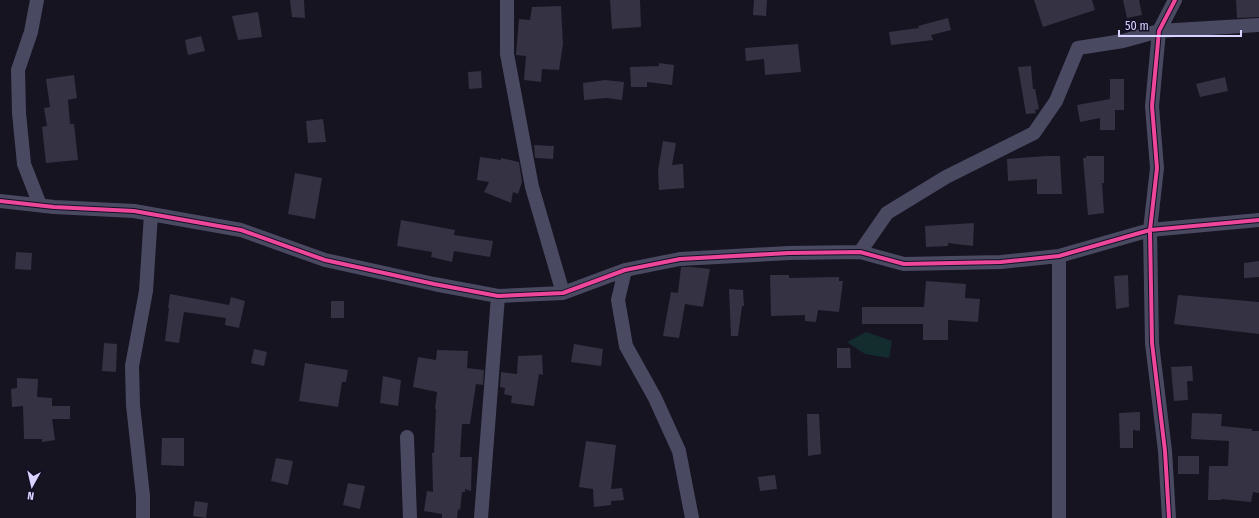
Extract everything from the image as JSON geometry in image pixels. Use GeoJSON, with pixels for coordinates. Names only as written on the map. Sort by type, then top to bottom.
{"type":"FeatureCollection","features":[{"type":"Feature","properties":{"kind":"street"},"geometry":{"type":"LineString","coordinates":[[37,0],[31,32],[18,70],[19,113],[24,164],[40,205]]}},
{"type":"Feature","properties":{"kind":"street"},"geometry":{"type":"LineString","coordinates":[[507,0],[507,54],[529,172],[563,293]]}},
{"type":"Feature","properties":{"kind":"street"},"geometry":{"type":"LineString","coordinates":[[1169,518],[1165,451],[1152,343],[1150,230],[1157,168],[1152,106],[1159,31],[1176,0]]}},
{"type":"Feature","properties":{"kind":"street"},"geometry":{"type":"LineString","coordinates":[[860,252],[887,213],[946,176],[1034,133],[1056,101],[1078,48],[1123,41],[1159,31],[1259,25]]}},
{"type":"Feature","properties":{"kind":"street"},"geometry":{"type":"LineString","coordinates":[[0,201],[134,211],[240,230],[326,260],[434,284],[498,296],[563,293],[625,270],[680,259],[789,253],[860,252],[904,264],[1001,262],[1059,256],[1150,230],[1259,220]]}},
{"type":"Feature","properties":{"kind":"street"},"geometry":{"type":"LineString","coordinates":[[143,518],[133,405],[132,366],[146,291],[151,214]]}},
{"type":"Feature","properties":{"kind":"street"},"geometry":{"type":"LineString","coordinates":[[1059,256],[1059,518]]}},
{"type":"Feature","properties":{"kind":"street"},"geometry":{"type":"LineString","coordinates":[[625,270],[618,300],[626,346],[655,398],[679,452],[692,518]]}},
{"type":"Feature","properties":{"kind":"street"},"geometry":{"type":"LineString","coordinates":[[481,518],[498,296]]}},
{"type":"Feature","properties":{"kind":"street"},"geometry":{"type":"LineString","coordinates":[[408,437],[410,518]]}},
{"type":"Feature","properties":{"kind":"green space"},"geometry":{"type":"Polygon","coordinates":[[[866,332],[892,341],[889,358],[865,354],[847,342],[866,332]]]}},
{"type":"Feature","properties":{"kind":"building"},"geometry":{"type":"Polygon","coordinates":[[[290,0],[304,0],[305,18],[292,17],[290,0]]]}},
{"type":"Feature","properties":{"kind":"building"},"geometry":{"type":"Polygon","coordinates":[[[610,0],[640,0],[641,27],[612,29],[610,0]]]}},
{"type":"Feature","properties":{"kind":"building"},"geometry":{"type":"Polygon","coordinates":[[[754,0],[767,0],[766,16],[753,15],[754,0]]]}},
{"type":"Feature","properties":{"kind":"building"},"geometry":{"type":"Polygon","coordinates":[[[1034,0],[1092,0],[1095,10],[1043,27],[1034,0]]]}},
{"type":"Feature","properties":{"kind":"building"},"geometry":{"type":"Polygon","coordinates":[[[1123,0],[1139,0],[1142,15],[1127,18],[1123,0]]]}},
{"type":"Feature","properties":{"kind":"building"},"geometry":{"type":"Polygon","coordinates":[[[1236,0],[1259,0],[1259,17],[1237,18],[1236,0]]]}},
{"type":"Feature","properties":{"kind":"building"},"geometry":{"type":"Polygon","coordinates":[[[561,6],[563,44],[559,70],[542,69],[541,82],[524,80],[526,56],[516,55],[519,19],[530,20],[532,7],[561,6]]]}},
{"type":"Feature","properties":{"kind":"building"},"geometry":{"type":"Polygon","coordinates":[[[258,12],[262,37],[238,40],[232,16],[258,12]]]}},
{"type":"Feature","properties":{"kind":"building"},"geometry":{"type":"Polygon","coordinates":[[[948,18],[951,30],[931,35],[933,40],[891,45],[889,32],[919,28],[918,26],[948,18]]]}},
{"type":"Feature","properties":{"kind":"building"},"geometry":{"type":"Polygon","coordinates":[[[201,36],[205,51],[188,55],[185,40],[201,36]]]}},
{"type":"Feature","properties":{"kind":"building"},"geometry":{"type":"Polygon","coordinates":[[[798,44],[801,72],[765,75],[764,59],[746,61],[745,48],[798,44]]]}},
{"type":"Feature","properties":{"kind":"building"},"geometry":{"type":"Polygon","coordinates":[[[659,63],[674,65],[672,85],[647,82],[647,87],[631,87],[630,67],[659,66],[659,63]]]}},
{"type":"Feature","properties":{"kind":"building"},"geometry":{"type":"Polygon","coordinates":[[[1031,66],[1033,89],[1035,89],[1039,109],[1035,110],[1036,113],[1026,114],[1018,67],[1031,66]]]}},
{"type":"Feature","properties":{"kind":"building"},"geometry":{"type":"Polygon","coordinates":[[[481,71],[482,88],[469,89],[468,72],[481,71]]]}},
{"type":"Feature","properties":{"kind":"building"},"geometry":{"type":"Polygon","coordinates":[[[74,75],[77,98],[68,100],[70,124],[74,124],[78,160],[46,163],[42,127],[47,126],[44,108],[50,107],[46,79],[74,75]]]}},
{"type":"Feature","properties":{"kind":"building"},"geometry":{"type":"Polygon","coordinates":[[[1225,77],[1228,91],[1200,97],[1196,84],[1225,77]]]}},
{"type":"Feature","properties":{"kind":"building"},"geometry":{"type":"Polygon","coordinates":[[[1110,79],[1124,79],[1124,110],[1115,110],[1115,130],[1100,130],[1100,118],[1080,122],[1077,105],[1110,99],[1110,79]]]}},
{"type":"Feature","properties":{"kind":"building"},"geometry":{"type":"Polygon","coordinates":[[[605,80],[624,82],[622,100],[606,98],[584,100],[583,83],[605,80]]]}},
{"type":"Feature","properties":{"kind":"building"},"geometry":{"type":"Polygon","coordinates":[[[323,119],[326,142],[308,143],[306,121],[323,119]]]}},
{"type":"Feature","properties":{"kind":"building"},"geometry":{"type":"Polygon","coordinates":[[[663,141],[676,143],[672,165],[683,164],[684,188],[659,190],[658,171],[663,141]]]}},
{"type":"Feature","properties":{"kind":"building"},"geometry":{"type":"Polygon","coordinates":[[[534,145],[554,146],[553,159],[535,158],[534,145]]]}},
{"type":"Feature","properties":{"kind":"building"},"geometry":{"type":"Polygon","coordinates":[[[1060,156],[1062,194],[1037,194],[1037,179],[1008,181],[1007,159],[1060,156]]]}},
{"type":"Feature","properties":{"kind":"building"},"geometry":{"type":"Polygon","coordinates":[[[1086,156],[1104,156],[1104,183],[1102,183],[1104,213],[1088,215],[1083,158],[1086,158],[1086,156]]]}},
{"type":"Feature","properties":{"kind":"building"},"geometry":{"type":"Polygon","coordinates":[[[480,157],[501,160],[501,158],[519,162],[522,182],[518,194],[513,192],[511,203],[484,192],[489,182],[477,180],[480,157]]]}},
{"type":"Feature","properties":{"kind":"building"},"geometry":{"type":"Polygon","coordinates":[[[295,173],[322,178],[315,219],[288,214],[295,173]]]}},
{"type":"Feature","properties":{"kind":"building"},"geometry":{"type":"Polygon","coordinates":[[[401,220],[455,230],[454,235],[493,241],[490,257],[454,251],[452,262],[431,257],[432,252],[397,246],[401,220]]]}},
{"type":"Feature","properties":{"kind":"building"},"geometry":{"type":"Polygon","coordinates":[[[974,223],[973,246],[948,243],[948,246],[926,247],[925,226],[974,223]]]}},
{"type":"Feature","properties":{"kind":"building"},"geometry":{"type":"Polygon","coordinates":[[[16,252],[32,253],[31,270],[15,269],[16,252]]]}},
{"type":"Feature","properties":{"kind":"building"},"geometry":{"type":"Polygon","coordinates":[[[1259,261],[1259,277],[1244,278],[1244,263],[1259,261]]]}},
{"type":"Feature","properties":{"kind":"building"},"geometry":{"type":"Polygon","coordinates":[[[681,267],[710,269],[703,307],[685,304],[679,338],[663,336],[671,292],[678,293],[681,267]]]}},
{"type":"Feature","properties":{"kind":"building"},"geometry":{"type":"Polygon","coordinates":[[[770,275],[789,275],[789,278],[839,277],[839,281],[843,281],[839,312],[818,310],[816,322],[805,321],[805,315],[771,316],[770,275]]]}},
{"type":"Feature","properties":{"kind":"building"},"geometry":{"type":"Polygon","coordinates":[[[1128,275],[1129,307],[1116,309],[1114,276],[1128,275]]]}},
{"type":"Feature","properties":{"kind":"building"},"geometry":{"type":"Polygon","coordinates":[[[926,281],[966,284],[965,298],[980,299],[978,322],[948,320],[948,340],[923,340],[923,324],[862,324],[862,307],[924,307],[926,281]]]}},
{"type":"Feature","properties":{"kind":"building"},"geometry":{"type":"Polygon","coordinates":[[[729,289],[743,290],[744,306],[742,306],[738,336],[731,336],[729,289]]]}},
{"type":"Feature","properties":{"kind":"building"},"geometry":{"type":"Polygon","coordinates":[[[170,294],[229,305],[231,297],[245,301],[239,328],[225,325],[226,318],[184,312],[179,343],[165,341],[170,294]]]}},
{"type":"Feature","properties":{"kind":"building"},"geometry":{"type":"Polygon","coordinates":[[[1178,295],[1259,302],[1259,334],[1174,324],[1178,295]]]}},
{"type":"Feature","properties":{"kind":"building"},"geometry":{"type":"Polygon","coordinates":[[[331,301],[344,301],[344,318],[331,318],[331,301]]]}},
{"type":"Feature","properties":{"kind":"building"},"geometry":{"type":"Polygon","coordinates":[[[104,343],[117,344],[116,372],[102,371],[104,343]]]}},
{"type":"Feature","properties":{"kind":"building"},"geometry":{"type":"Polygon","coordinates":[[[574,344],[603,349],[601,366],[571,362],[574,344]]]}},
{"type":"Feature","properties":{"kind":"building"},"geometry":{"type":"Polygon","coordinates":[[[837,348],[850,348],[851,368],[837,368],[837,348]]]}},
{"type":"Feature","properties":{"kind":"building"},"geometry":{"type":"Polygon","coordinates":[[[254,349],[267,352],[264,366],[251,363],[254,349]]]}},
{"type":"Feature","properties":{"kind":"building"},"geometry":{"type":"Polygon","coordinates":[[[437,350],[468,351],[467,368],[484,370],[483,385],[476,384],[470,424],[462,424],[460,457],[472,457],[471,491],[465,489],[465,492],[462,492],[460,510],[458,509],[457,518],[442,518],[442,514],[424,511],[427,491],[433,492],[432,453],[434,453],[437,392],[413,387],[418,357],[436,360],[437,350]]]}},
{"type":"Feature","properties":{"kind":"building"},"geometry":{"type":"Polygon","coordinates":[[[542,355],[543,375],[539,374],[534,406],[511,403],[512,396],[504,394],[505,388],[500,387],[501,372],[517,374],[518,356],[542,355]]]}},
{"type":"Feature","properties":{"kind":"building"},"geometry":{"type":"Polygon","coordinates":[[[305,363],[348,370],[346,382],[342,382],[338,407],[299,401],[305,363]]]}},
{"type":"Feature","properties":{"kind":"building"},"geometry":{"type":"Polygon","coordinates":[[[1192,366],[1193,381],[1187,381],[1188,400],[1174,401],[1171,367],[1192,366]]]}},
{"type":"Feature","properties":{"kind":"building"},"geometry":{"type":"Polygon","coordinates":[[[383,376],[401,380],[398,406],[380,403],[383,376]]]}},
{"type":"Feature","properties":{"kind":"building"},"geometry":{"type":"Polygon","coordinates":[[[17,378],[38,379],[37,397],[52,398],[52,406],[70,406],[70,419],[52,419],[55,440],[42,442],[42,439],[24,439],[23,406],[12,407],[11,389],[17,388],[17,378]]]}},
{"type":"Feature","properties":{"kind":"building"},"geometry":{"type":"Polygon","coordinates":[[[1140,412],[1140,431],[1133,430],[1133,448],[1120,448],[1119,413],[1140,412]]]}},
{"type":"Feature","properties":{"kind":"building"},"geometry":{"type":"Polygon","coordinates":[[[1192,413],[1222,414],[1221,426],[1259,431],[1259,493],[1253,492],[1251,502],[1221,499],[1208,500],[1209,466],[1228,466],[1229,441],[1191,439],[1192,413]]]}},
{"type":"Feature","properties":{"kind":"building"},"geometry":{"type":"Polygon","coordinates":[[[807,414],[819,414],[821,454],[808,456],[807,414]]]}},
{"type":"Feature","properties":{"kind":"building"},"geometry":{"type":"Polygon","coordinates":[[[162,438],[184,438],[184,466],[161,465],[162,438]]]}},
{"type":"Feature","properties":{"kind":"building"},"geometry":{"type":"Polygon","coordinates":[[[586,441],[616,445],[611,489],[622,488],[624,500],[611,501],[611,505],[594,507],[593,489],[579,487],[586,441]]]}},
{"type":"Feature","properties":{"kind":"building"},"geometry":{"type":"Polygon","coordinates":[[[1178,456],[1199,456],[1199,474],[1178,474],[1178,456]]]}},
{"type":"Feature","properties":{"kind":"building"},"geometry":{"type":"Polygon","coordinates":[[[276,458],[293,461],[288,485],[271,481],[276,458]]]}},
{"type":"Feature","properties":{"kind":"building"},"geometry":{"type":"Polygon","coordinates":[[[775,475],[777,489],[760,491],[758,477],[775,475]]]}},
{"type":"Feature","properties":{"kind":"building"},"geometry":{"type":"Polygon","coordinates":[[[348,483],[365,486],[360,509],[343,505],[348,483]]]}},
{"type":"Feature","properties":{"kind":"building"},"geometry":{"type":"Polygon","coordinates":[[[195,501],[208,503],[206,518],[193,516],[195,501]]]}},
{"type":"Feature","properties":{"kind":"cycle path"},"geometry":{"type":"LineString","coordinates":[[1169,518],[1165,451],[1152,343],[1150,230],[1157,168],[1152,106],[1159,31],[1175,0]]}},
{"type":"Feature","properties":{"kind":"cycle path"},"geometry":{"type":"LineString","coordinates":[[0,201],[54,207],[134,211],[241,230],[325,260],[434,284],[498,296],[563,293],[625,270],[680,259],[789,253],[860,252],[904,264],[1001,262],[1059,256],[1150,230],[1259,220]]}}]}
